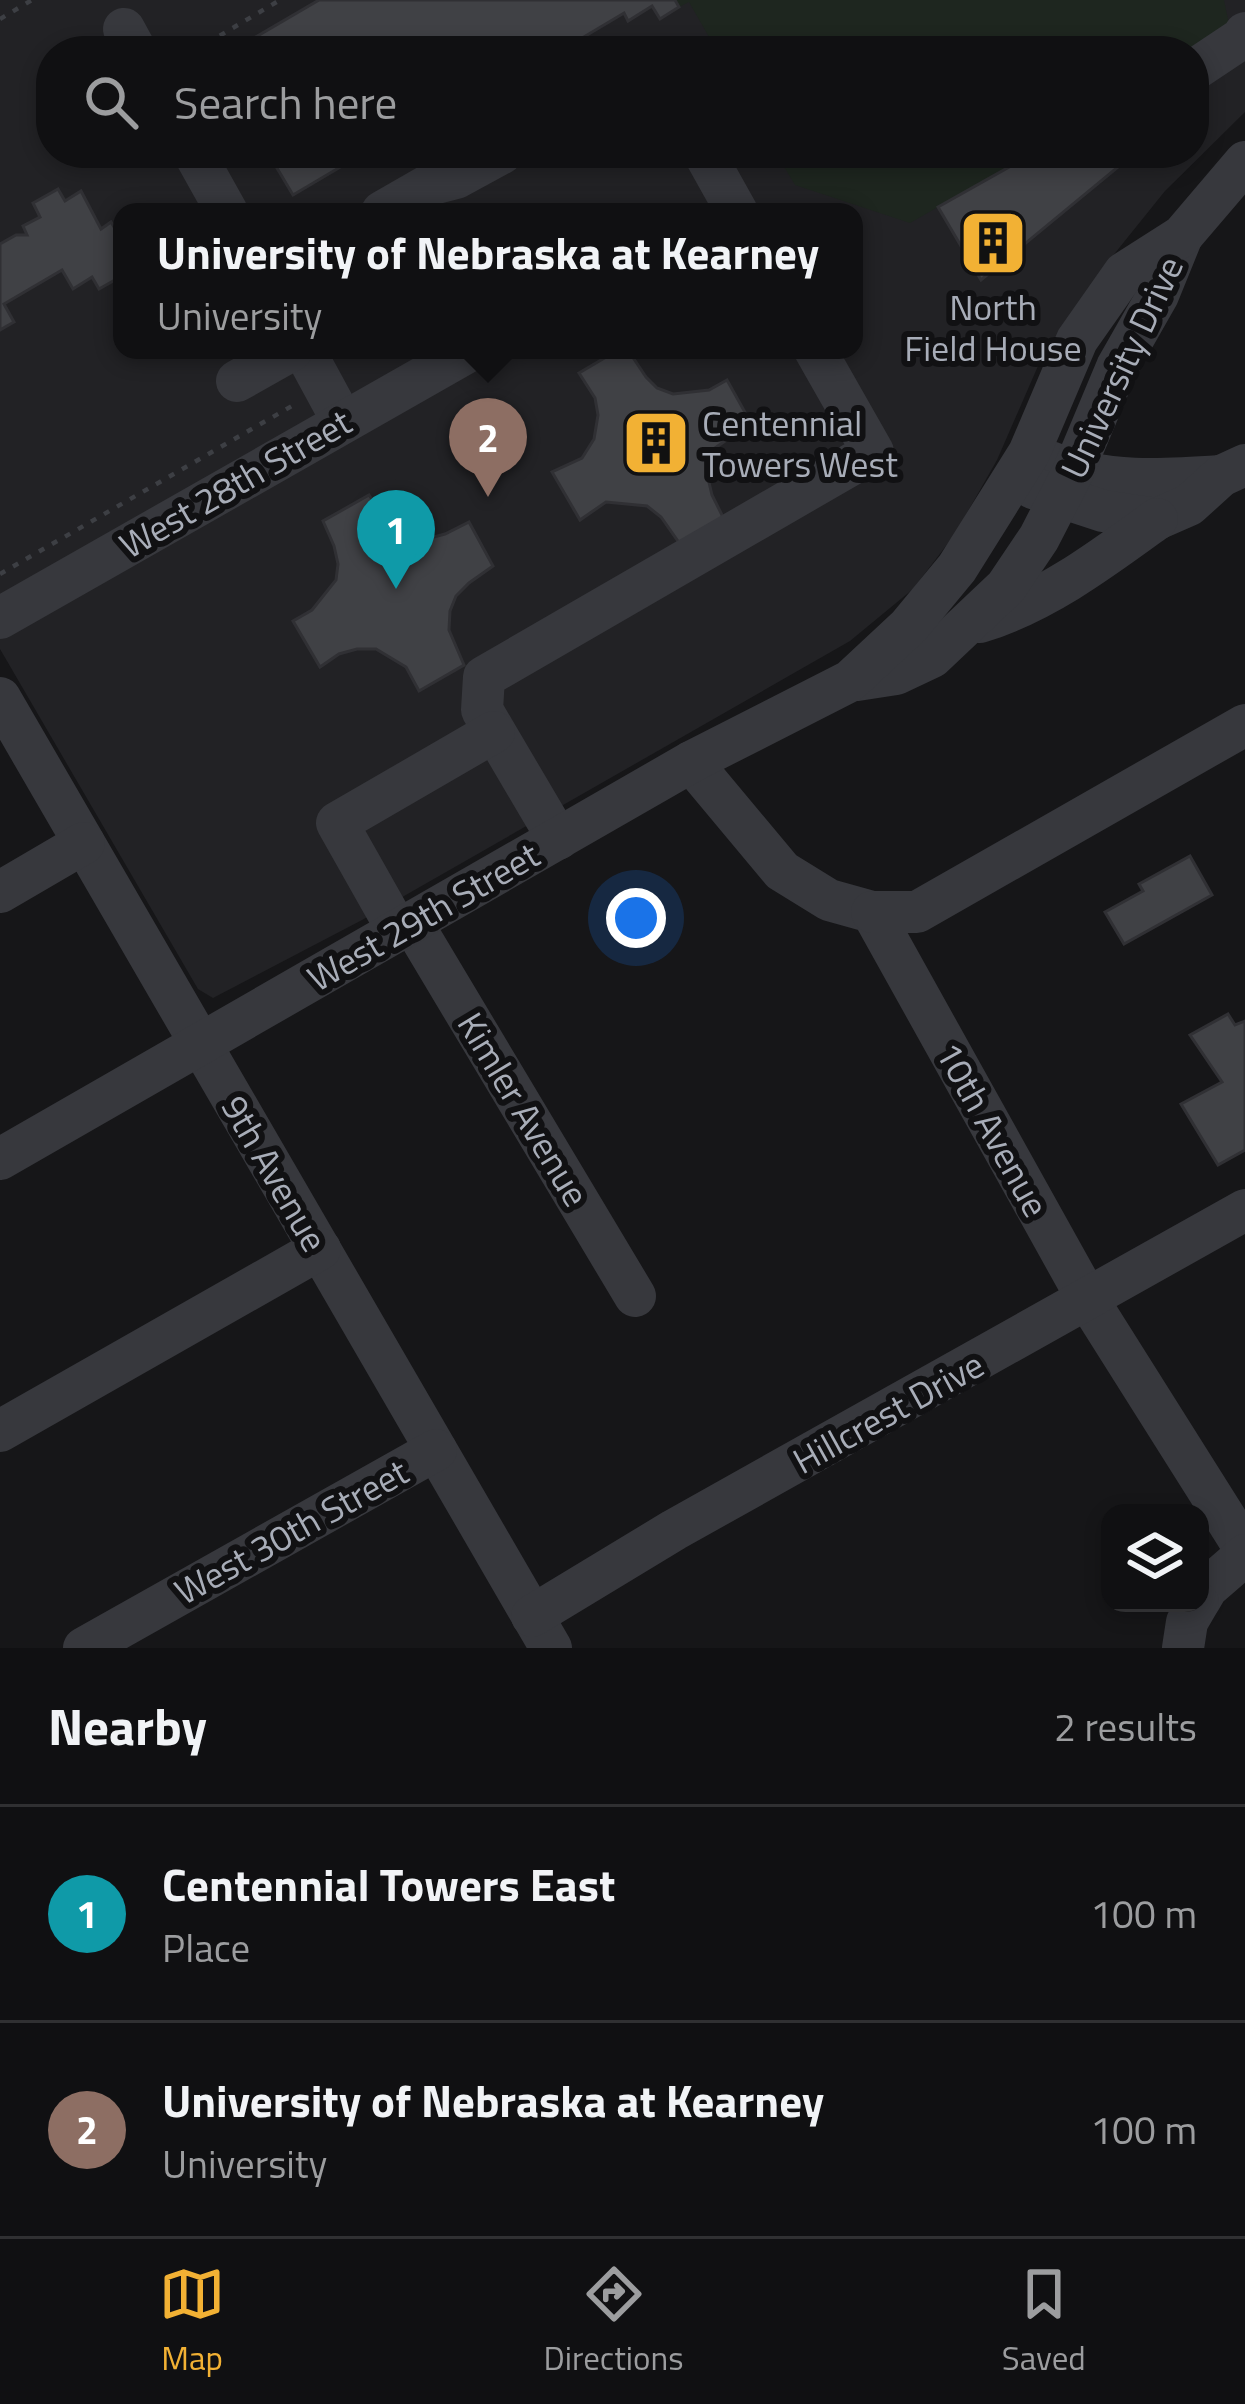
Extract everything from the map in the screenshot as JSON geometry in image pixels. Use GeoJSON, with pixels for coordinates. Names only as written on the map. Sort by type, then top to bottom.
{"type":"FeatureCollection","features":[{"type":"Feature","properties":{"kind":"street"},"geometry":{"type":"LineString","coordinates":[[1209,59],[1245,33]]}},
{"type":"Feature","properties":{"kind":"street","name":"University Drive"},"geometry":{"type":"LineString","coordinates":[[1020,467],[1077,340],[1124,273],[1182,236],[1245,162]]}},
{"type":"Feature","properties":{"kind":"street"},"geometry":{"type":"LineString","coordinates":[[202,168],[222,203]]}},
{"type":"Feature","properties":{"kind":"street"},"geometry":{"type":"LineString","coordinates":[[398,203],[474,168]]}},
{"type":"Feature","properties":{"kind":"street"},"geometry":{"type":"LineString","coordinates":[[711,168],[727,203]]}},
{"type":"Feature","properties":{"kind":"street","name":"University Drive"},"geometry":{"type":"LineString","coordinates":[[1066,485],[1117,367],[1158,295],[1182,236]]}},
{"type":"Feature","properties":{"kind":"street"},"geometry":{"type":"LineString","coordinates":[[237,381],[276,359]]}},
{"type":"Feature","properties":{"kind":"street"},"geometry":{"type":"LineString","coordinates":[[309,359],[343,422]]}},
{"type":"Feature","properties":{"kind":"street","name":"West 28th Street"},"geometry":{"type":"LineString","coordinates":[[0,618],[455,359]]}},
{"type":"Feature","properties":{"kind":"street"},"geometry":{"type":"LineString","coordinates":[[558,839],[482,710],[484,677],[873,452],[820,359]]}},
{"type":"Feature","properties":{"kind":"street"},"geometry":{"type":"LineString","coordinates":[[1020,467],[1066,485],[1103,511],[1157,519]]}},
{"type":"Feature","properties":{"kind":"street","name":"West 29th Street"},"geometry":{"type":"LineString","coordinates":[[0,1160],[691,762],[850,681],[910,626],[957,568],[1020,467]]}},
{"type":"Feature","properties":{"kind":"street"},"geometry":{"type":"LineString","coordinates":[[1066,485],[1233,471]]}},
{"type":"Feature","properties":{"kind":"street"},"geometry":{"type":"LineString","coordinates":[[968,626],[1008,614],[1090,568],[1233,471]]}},
{"type":"Feature","properties":{"kind":"street","name":"West 29th Street"},"geometry":{"type":"LineString","coordinates":[[850,681],[896,674],[932,657],[968,626],[1006,587],[1066,485]]}},
{"type":"Feature","properties":{"kind":"street","name":"9th Avenue"},"geometry":{"type":"LineString","coordinates":[[0,698],[542,1632]]}},
{"type":"Feature","properties":{"kind":"street"},"geometry":{"type":"LineString","coordinates":[[691,762],[782,871],[829,900],[872,912],[917,912],[1245,725]]}},
{"type":"Feature","properties":{"kind":"street","name":"Kimler Avenue"},"geometry":{"type":"LineString","coordinates":[[494,732],[338,823],[635,1296]]}},
{"type":"Feature","properties":{"kind":"street"},"geometry":{"type":"LineString","coordinates":[[0,892],[84,843]]}},
{"type":"Feature","properties":{"kind":"street","name":"10th Avenue"},"geometry":{"type":"LineString","coordinates":[[872,912],[1088,1300],[1245,1552],[1209,1586]]}},
{"type":"Feature","properties":{"kind":"street","name":"Hillcrest Drive"},"geometry":{"type":"LineString","coordinates":[[542,1632],[674,1530],[1245,1210]]}},
{"type":"Feature","properties":{"kind":"street"},"geometry":{"type":"LineString","coordinates":[[0,1431],[320,1249]]}},
{"type":"Feature","properties":{"kind":"street","name":"West 30th Street"},"geometry":{"type":"LineString","coordinates":[[84,1648],[436,1450]]}},
{"type":"Feature","properties":{"kind":"street","name":"10th Avenue"},"geometry":{"type":"LineString","coordinates":[[1183,1648],[1193,1612]]}},
{"type":"Feature","properties":{"kind":"path"},"geometry":{"type":"LineString","coordinates":[[0,19],[32,0]]}},
{"type":"Feature","properties":{"kind":"path"},"geometry":{"type":"LineString","coordinates":[[219,36],[280,0]]}},
{"type":"Feature","properties":{"kind":"path"},"geometry":{"type":"LineString","coordinates":[[0,574],[301,401]]}},
{"type":"Feature","properties":{"kind":"shaded area"},"geometry":{"type":"Polygon","coordinates":[[[0,0],[1245,0],[1245,112],[1209,148],[1209,36],[36,36],[36,168],[1188,168],[1099,273],[1038,366],[997,460],[955,534],[913,589],[850,641],[362,920],[213,998],[198,989],[0,649],[0,0]]]}},
{"type":"Feature","properties":{"kind":"shaded area"},"geometry":{"type":"Polygon","coordinates":[[[675,0],[1224,0],[1232,39],[1209,46],[1209,36],[708,36],[689,2],[679,7],[675,0]]]}},
{"type":"Feature","properties":{"kind":"shaded area"},"geometry":{"type":"Polygon","coordinates":[[[785,168],[1117,168],[981,280],[938,207],[910,223],[863,207],[863,203],[795,185],[785,168]]]}},
{"type":"Feature","properties":{"kind":"building"},"geometry":{"type":"Polygon","coordinates":[[[319,0],[675,0],[679,7],[660,19],[652,6],[628,21],[624,13],[585,36],[257,36],[319,0]]]}},
{"type":"Feature","properties":{"kind":"building"},"geometry":{"type":"Polygon","coordinates":[[[277,168],[339,168],[293,195],[277,168]]]}},
{"type":"Feature","properties":{"kind":"building","name":"North Field House"},"geometry":{"type":"Polygon","coordinates":[[[1007,168],[1117,168],[981,280],[938,207],[1007,168]]]}},
{"type":"Feature","properties":{"kind":"building"},"geometry":{"type":"Polygon","coordinates":[[[58,189],[65,201],[81,191],[101,229],[111,222],[113,225],[113,281],[99,289],[92,277],[73,289],[62,270],[4,304],[14,322],[0,330],[0,244],[27,235],[23,226],[40,217],[33,203],[58,189]]]}},
{"type":"Feature","properties":{"kind":"building","name":"Centennial Towers West"},"geometry":{"type":"Polygon","coordinates":[[[603,359],[634,359],[657,388],[673,394],[709,390],[727,380],[751,423],[715,448],[710,463],[712,495],[724,519],[680,544],[647,506],[606,502],[580,520],[552,472],[582,458],[594,439],[595,398],[579,373],[603,359]]]}},
{"type":"Feature","properties":{"kind":"building"},"geometry":{"type":"Polygon","coordinates":[[[369,495],[393,529],[407,539],[445,534],[469,522],[493,566],[456,596],[450,611],[449,630],[464,665],[419,691],[406,667],[376,649],[339,654],[320,667],[293,621],[312,610],[336,580],[338,564],[323,521],[369,495]]]}},
{"type":"Feature","properties":{"kind":"building"},"geometry":{"type":"Polygon","coordinates":[[[1190,856],[1212,895],[1124,944],[1105,912],[1143,891],[1139,884],[1190,856]]]}},
{"type":"Feature","properties":{"kind":"building"},"geometry":{"type":"Polygon","coordinates":[[[1228,1014],[1235,1025],[1245,1021],[1245,1150],[1218,1165],[1181,1104],[1222,1082],[1190,1035],[1228,1014]]]}},
{"type":"Feature","properties":{"kind":"place","name":"North Field House"},"geometry":{"type":"Point","coordinates":[993,243]}},
{"type":"Feature","properties":{"kind":"place","name":"Centennial Towers West"},"geometry":{"type":"Point","coordinates":[656,443]}},
{"type":"Feature","properties":{"kind":"place","name":"University of Nebraska at Kearney"},"geometry":{"type":"Point","coordinates":[488,497]}},
{"type":"Feature","properties":{"kind":"place","name":"Centennial Towers East"},"geometry":{"type":"Point","coordinates":[396,589]}}]}
